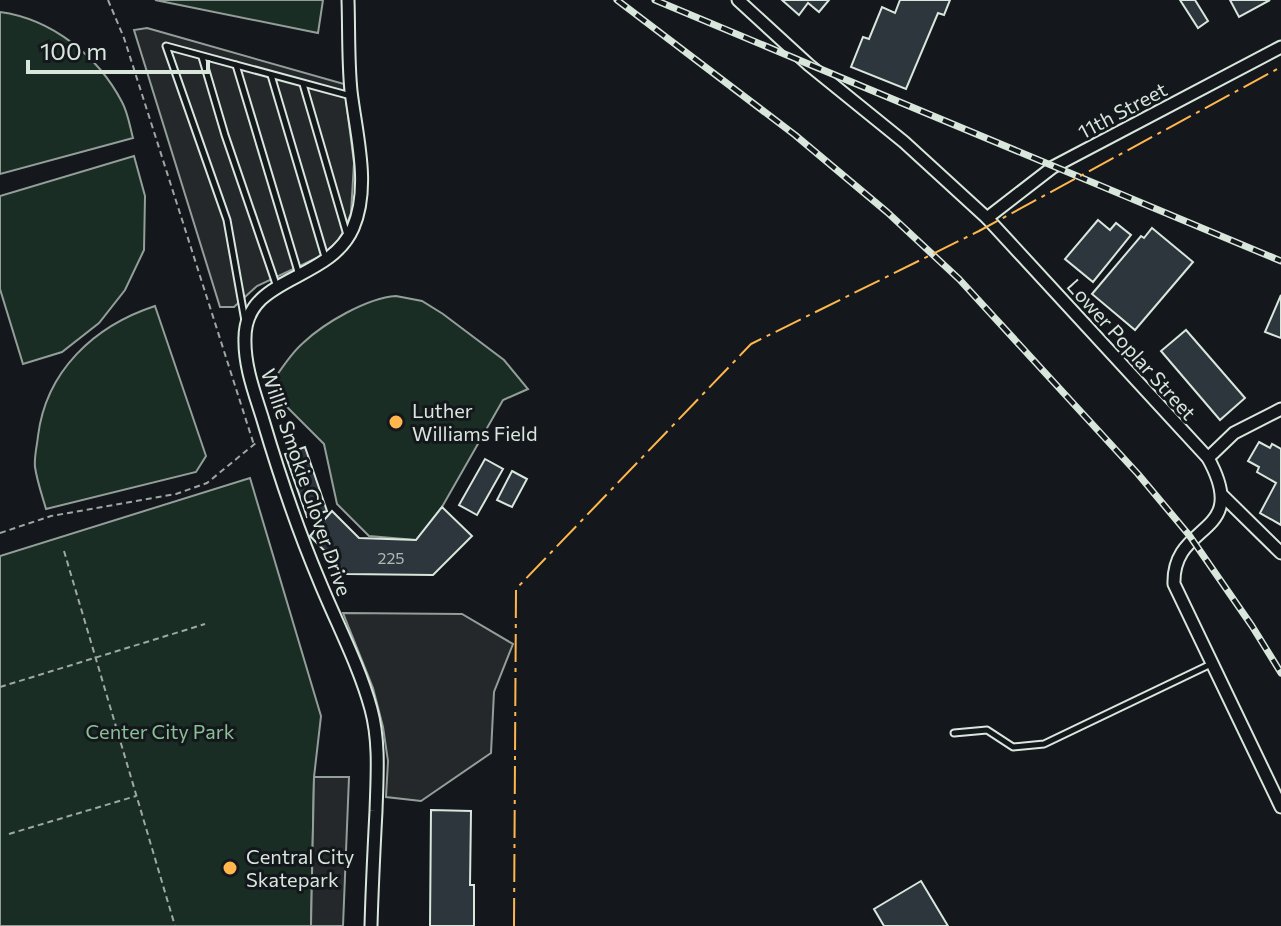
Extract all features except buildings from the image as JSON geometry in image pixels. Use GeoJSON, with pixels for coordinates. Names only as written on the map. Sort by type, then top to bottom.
{"type":"FeatureCollection","features":[{"type":"Feature","properties":{"kind":"street"},"geometry":{"type":"LineString","coordinates":[[245,326],[257,302],[277,287],[327,261],[348,239],[359,209],[361,188],[352,96],[348,0]]}},
{"type":"Feature","properties":{"kind":"street","name":"Lower Poplar Street"},"geometry":{"type":"LineString","coordinates":[[738,0],[809,65],[904,142],[987,218],[1208,458],[1219,479],[1222,495]]}},
{"type":"Feature","properties":{"kind":"street","name":"11th Street"},"geometry":{"type":"LineString","coordinates":[[987,218],[1053,167],[1281,47]]}},
{"type":"Feature","properties":{"kind":"street","name":"Willie Smokie Glover Drive"},"geometry":{"type":"LineString","coordinates":[[245,326],[248,366],[267,432],[309,557],[371,709],[377,757],[371,926]]}},
{"type":"Feature","properties":{"kind":"street"},"geometry":{"type":"LineString","coordinates":[[1208,458],[1234,433],[1281,409]]}},
{"type":"Feature","properties":{"kind":"street"},"geometry":{"type":"LineString","coordinates":[[1222,495],[1281,553]]}},
{"type":"Feature","properties":{"kind":"street"},"geometry":{"type":"LineString","coordinates":[[1222,495],[1222,505],[1215,517],[1184,547],[1173,570],[1174,584],[1281,804]]}},
{"type":"Feature","properties":{"kind":"lane"},"geometry":{"type":"LineString","coordinates":[[245,326],[227,220],[166,46],[352,96]]}},
{"type":"Feature","properties":{"kind":"lane"},"geometry":{"type":"LineString","coordinates":[[202,56],[225,135],[277,287]]}},
{"type":"Feature","properties":{"kind":"lane"},"geometry":{"type":"LineString","coordinates":[[236,65],[300,276]]}},
{"type":"Feature","properties":{"kind":"lane"},"geometry":{"type":"LineString","coordinates":[[271,74],[327,261]]}},
{"type":"Feature","properties":{"kind":"lane"},"geometry":{"type":"LineString","coordinates":[[302,83],[348,239]]}},
{"type":"Feature","properties":{"kind":"lane"},"geometry":{"type":"LineString","coordinates":[[954,733],[987,730],[1013,747],[1044,744],[1212,664]]}},
{"type":"Feature","properties":{"kind":"path"},"geometry":{"type":"LineString","coordinates":[[108,0],[124,38],[254,445]]}},
{"type":"Feature","properties":{"kind":"path"},"geometry":{"type":"LineString","coordinates":[[0,533],[51,516],[176,494],[207,483],[267,432]]}},
{"type":"Feature","properties":{"kind":"path"},"geometry":{"type":"LineString","coordinates":[[64,551],[175,926]]}},
{"type":"Feature","properties":{"kind":"path"},"geometry":{"type":"LineString","coordinates":[[0,687],[205,624]]}},
{"type":"Feature","properties":{"kind":"path"},"geometry":{"type":"LineString","coordinates":[[9,834],[138,795]]}},
{"type":"Feature","properties":{"kind":"green space"},"geometry":{"type":"Polygon","coordinates":[[[155,0],[323,0],[318,33],[155,0]]]}},
{"type":"Feature","properties":{"kind":"green space"},"geometry":{"type":"Polygon","coordinates":[[[0,12],[19,16],[55,31],[87,55],[122,102],[133,138],[0,174],[0,12]]]}},
{"type":"Feature","properties":{"kind":"green space"},"geometry":{"type":"Polygon","coordinates":[[[134,156],[145,196],[144,250],[125,290],[99,323],[62,352],[23,364],[0,289],[0,196],[134,156]]]}},
{"type":"Feature","properties":{"kind":"green space","name":"Luther Williams Field"},"geometry":{"type":"Polygon","coordinates":[[[396,296],[422,301],[443,314],[504,360],[528,389],[503,400],[442,507],[416,540],[369,536],[337,504],[324,444],[268,388],[293,353],[322,328],[359,306],[396,296]]]}},
{"type":"Feature","properties":{"kind":"green space"},"geometry":{"type":"Polygon","coordinates":[[[155,306],[206,456],[196,472],[46,509],[35,459],[43,413],[51,391],[62,372],[93,339],[112,326],[155,306]]]}},
{"type":"Feature","properties":{"kind":"green space","name":"Center City Park"},"geometry":{"type":"Polygon","coordinates":[[[250,478],[321,716],[314,777],[311,926],[0,926],[0,556],[250,478]]]}},
{"type":"Feature","properties":{"kind":"shaded area"},"geometry":{"type":"Polygon","coordinates":[[[147,28],[344,84],[354,163],[351,213],[345,229],[337,242],[321,256],[257,286],[234,307],[220,307],[134,30],[147,28]]]}},
{"type":"Feature","properties":{"kind":"shaded area"},"geometry":{"type":"Polygon","coordinates":[[[343,613],[462,614],[513,644],[494,692],[491,753],[421,801],[386,797],[388,761],[383,727],[373,688],[343,613]]]}},
{"type":"Feature","properties":{"kind":"shaded area"},"geometry":{"type":"Polygon","coordinates":[[[314,777],[349,777],[343,926],[311,926],[314,777]]]}},
{"type":"Feature","properties":{"kind":"railway"},"geometry":{"type":"LineString","coordinates":[[617,0],[795,135],[887,212],[959,279],[1138,474],[1189,535],[1281,673]]}},
{"type":"Feature","properties":{"kind":"railway"},"geometry":{"type":"LineString","coordinates":[[655,0],[1281,261]]}},
{"type":"Feature","properties":{"kind":"power"},"geometry":{"type":"LineString","coordinates":[[514,926],[516,589],[751,344],[979,231],[1281,67]]}},
{"type":"Feature","properties":{"kind":"place","name":"Luther Williams Field"},"geometry":{"type":"Point","coordinates":[396,422]}},
{"type":"Feature","properties":{"kind":"place","name":"Central City Skatepark"},"geometry":{"type":"Point","coordinates":[230,868]}}]}
